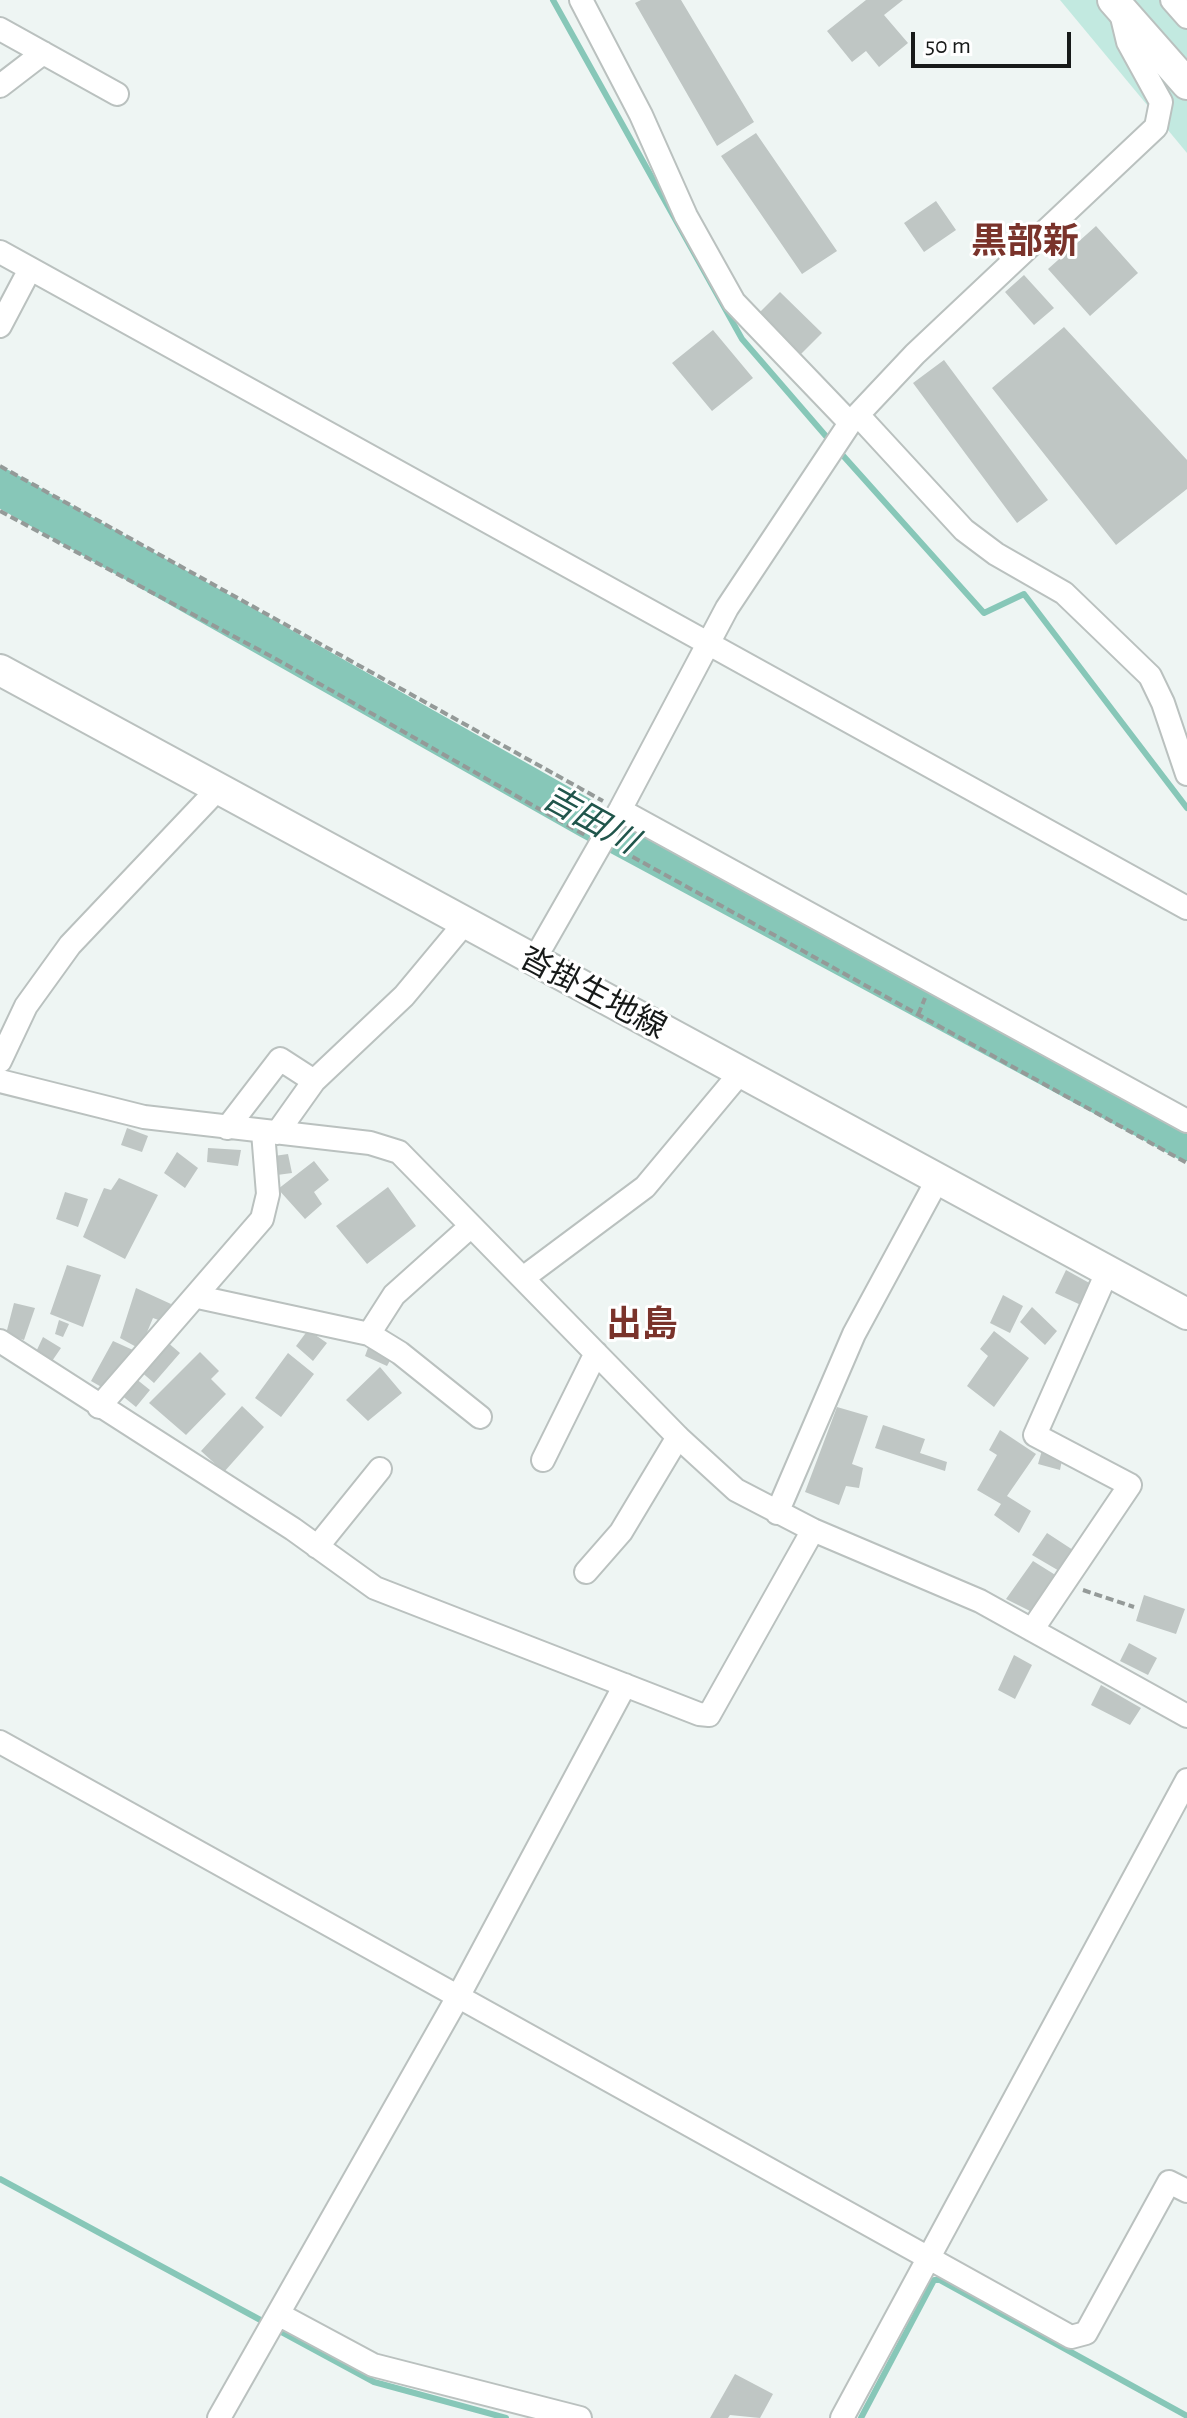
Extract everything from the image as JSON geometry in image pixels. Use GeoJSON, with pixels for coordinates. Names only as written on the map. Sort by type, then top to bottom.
{"type":"FeatureCollection","features":[{"type":"Feature","properties":{"kind":"main road"},"geometry":{"type":"LineString","coordinates":[[1116,4],[1187,84]]}},
{"type":"Feature","properties":{"kind":"main road","name":"沓掛生地線"},"geometry":{"type":"LineString","coordinates":[[0,670],[533,962],[939,1177],[1187,1314]]}},
{"type":"Feature","properties":{"kind":"street"},"geometry":{"type":"LineString","coordinates":[[581,0],[641,115],[686,216],[734,302],[964,530],[996,554],[1064,593],[1150,676],[1163,703],[1187,774]]}},
{"type":"Feature","properties":{"kind":"street"},"geometry":{"type":"LineString","coordinates":[[1172,0],[1187,17]]}},
{"type":"Feature","properties":{"kind":"street"},"geometry":{"type":"LineString","coordinates":[[533,962],[619,811],[727,608],[854,419],[915,354],[1156,127],[1161,102],[1128,42],[1116,4]]}},
{"type":"Feature","properties":{"kind":"street"},"geometry":{"type":"LineString","coordinates":[[0,29],[117,94]]}},
{"type":"Feature","properties":{"kind":"street"},"geometry":{"type":"LineString","coordinates":[[0,86],[43,53]]}},
{"type":"Feature","properties":{"kind":"street"},"geometry":{"type":"LineString","coordinates":[[0,252],[1187,908]]}},
{"type":"Feature","properties":{"kind":"street"},"geometry":{"type":"LineString","coordinates":[[0,326],[30,269]]}},
{"type":"Feature","properties":{"kind":"street"},"geometry":{"type":"LineString","coordinates":[[0,1061],[26,1006],[70,945],[217,790]]}},
{"type":"Feature","properties":{"kind":"street"},"geometry":{"type":"LineString","coordinates":[[619,811],[1187,1121]]}},
{"type":"Feature","properties":{"kind":"street"},"geometry":{"type":"LineString","coordinates":[[99,1407],[198,1297],[262,1219],[268,1194],[270,1133],[314,1081],[404,996],[464,924]]}},
{"type":"Feature","properties":{"kind":"street"},"geometry":{"type":"LineString","coordinates":[[227,1128],[280,1059],[314,1081]]}},
{"type":"Feature","properties":{"kind":"street"},"geometry":{"type":"LineString","coordinates":[[523,1278],[645,1187],[741,1072]]}},
{"type":"Feature","properties":{"kind":"street"},"geometry":{"type":"LineString","coordinates":[[0,1081],[144,1117],[370,1143],[399,1152],[678,1437],[736,1490],[813,1530],[980,1601],[1187,1716]]}},
{"type":"Feature","properties":{"kind":"street"},"geometry":{"type":"LineString","coordinates":[[777,1513],[854,1334],[939,1177]]}},
{"type":"Feature","properties":{"kind":"street"},"geometry":{"type":"LineString","coordinates":[[369,1334],[394,1295],[471,1226]]}},
{"type":"Feature","properties":{"kind":"street"},"geometry":{"type":"LineString","coordinates":[[1032,1630],[1130,1485],[1035,1435],[1108,1270]]}},
{"type":"Feature","properties":{"kind":"street"},"geometry":{"type":"LineString","coordinates":[[198,1297],[369,1334],[400,1353],[480,1417]]}},
{"type":"Feature","properties":{"kind":"street"},"geometry":{"type":"LineString","coordinates":[[0,1341],[293,1529],[375,1588],[709,1715],[813,1530]]}},
{"type":"Feature","properties":{"kind":"street"},"geometry":{"type":"LineString","coordinates":[[543,1460],[596,1353]]}},
{"type":"Feature","properties":{"kind":"street"},"geometry":{"type":"LineString","coordinates":[[586,1572],[621,1532],[678,1437]]}},
{"type":"Feature","properties":{"kind":"street"},"geometry":{"type":"LineString","coordinates":[[317,1547],[380,1469]]}},
{"type":"Feature","properties":{"kind":"street"},"geometry":{"type":"LineString","coordinates":[[219,2418],[459,1995],[625,1685]]}},
{"type":"Feature","properties":{"kind":"street"},"geometry":{"type":"LineString","coordinates":[[0,1742],[1071,2337],[1086,2333],[1169,2182],[1187,2191]]}},
{"type":"Feature","properties":{"kind":"street"},"geometry":{"type":"LineString","coordinates":[[842,2418],[1187,1780]]}},
{"type":"Feature","properties":{"kind":"street"},"geometry":{"type":"LineString","coordinates":[[278,2314],[373,2365],[580,2418]]}},
{"type":"Feature","properties":{"kind":"path"},"geometry":{"type":"LineString","coordinates":[[0,466],[619,811]]}},
{"type":"Feature","properties":{"kind":"path"},"geometry":{"type":"LineString","coordinates":[[0,511],[276,659],[600,844],[614,847],[1187,1163]]}},
{"type":"Feature","properties":{"kind":"path"},"geometry":{"type":"LineString","coordinates":[[1065,1584],[1134,1607]]}},
{"type":"Feature","properties":{"kind":"green space"},"geometry":{"type":"Polygon","coordinates":[[[1060,0],[1187,0],[1187,153],[1060,0]]]}},
{"type":"Feature","properties":{"kind":"building"},"geometry":{"type":"Polygon","coordinates":[[[641,0],[681,0],[754,122],[717,146],[635,3],[641,0]]]}},
{"type":"Feature","properties":{"kind":"building"},"geometry":{"type":"Polygon","coordinates":[[[866,0],[903,0],[884,15],[908,43],[879,67],[866,51],[852,62],[827,31],[866,0]]]}},
{"type":"Feature","properties":{"kind":"building"},"geometry":{"type":"Polygon","coordinates":[[[756,133],[837,251],[802,274],[721,156],[756,133]]]}},
{"type":"Feature","properties":{"kind":"building"},"geometry":{"type":"Polygon","coordinates":[[[936,201],[956,230],[924,252],[904,223],[936,201]]]}},
{"type":"Feature","properties":{"kind":"building"},"geometry":{"type":"Polygon","coordinates":[[[1096,226],[1138,273],[1090,316],[1048,269],[1096,226]]]}},
{"type":"Feature","properties":{"kind":"building"},"geometry":{"type":"Polygon","coordinates":[[[1024,275],[1054,308],[1034,325],[1005,292],[1024,275]]]}},
{"type":"Feature","properties":{"kind":"building"},"geometry":{"type":"Polygon","coordinates":[[[780,292],[822,333],[799,356],[757,315],[780,292]]]}},
{"type":"Feature","properties":{"kind":"building"},"geometry":{"type":"Polygon","coordinates":[[[1064,327],[1187,460],[1187,489],[1116,545],[992,388],[1064,327]]]}},
{"type":"Feature","properties":{"kind":"building"},"geometry":{"type":"Polygon","coordinates":[[[713,330],[753,378],[712,411],[672,363],[713,330]]]}},
{"type":"Feature","properties":{"kind":"building"},"geometry":{"type":"Polygon","coordinates":[[[944,360],[1048,500],[1017,523],[913,383],[944,360]]]}},
{"type":"Feature","properties":{"kind":"building"},"geometry":{"type":"Polygon","coordinates":[[[127,1128],[148,1136],[142,1152],[121,1145],[127,1128]]]}},
{"type":"Feature","properties":{"kind":"building"},"geometry":{"type":"Polygon","coordinates":[[[208,1148],[241,1150],[238,1166],[207,1162],[208,1148]]]}},
{"type":"Feature","properties":{"kind":"building"},"geometry":{"type":"Polygon","coordinates":[[[177,1152],[198,1168],[185,1188],[164,1173],[177,1152]]]}},
{"type":"Feature","properties":{"kind":"building"},"geometry":{"type":"Polygon","coordinates":[[[288,1154],[292,1173],[277,1175],[274,1156],[288,1154]]]}},
{"type":"Feature","properties":{"kind":"building"},"geometry":{"type":"Polygon","coordinates":[[[314,1161],[329,1180],[314,1192],[322,1204],[305,1219],[278,1189],[314,1161]]]}},
{"type":"Feature","properties":{"kind":"building"},"geometry":{"type":"Polygon","coordinates":[[[119,1178],[158,1195],[125,1259],[83,1237],[104,1188],[111,1190],[119,1178]]]}},
{"type":"Feature","properties":{"kind":"building"},"geometry":{"type":"Polygon","coordinates":[[[388,1187],[416,1226],[367,1264],[336,1226],[388,1187]]]}},
{"type":"Feature","properties":{"kind":"building"},"geometry":{"type":"Polygon","coordinates":[[[65,1192],[88,1199],[78,1227],[56,1219],[65,1192]]]}},
{"type":"Feature","properties":{"kind":"building"},"geometry":{"type":"Polygon","coordinates":[[[67,1265],[101,1275],[83,1327],[50,1314],[67,1265]]]}},
{"type":"Feature","properties":{"kind":"building"},"geometry":{"type":"Polygon","coordinates":[[[1066,1270],[1093,1285],[1083,1306],[1055,1293],[1066,1270]]]}},
{"type":"Feature","properties":{"kind":"building"},"geometry":{"type":"Polygon","coordinates":[[[136,1288],[171,1304],[164,1322],[153,1318],[140,1349],[120,1338],[136,1288]]]}},
{"type":"Feature","properties":{"kind":"building"},"geometry":{"type":"Polygon","coordinates":[[[1003,1295],[1023,1306],[1010,1333],[990,1323],[1003,1295]]]}},
{"type":"Feature","properties":{"kind":"building"},"geometry":{"type":"Polygon","coordinates":[[[14,1303],[35,1308],[24,1340],[6,1334],[14,1303]]]}},
{"type":"Feature","properties":{"kind":"building"},"geometry":{"type":"Polygon","coordinates":[[[1032,1307],[1057,1331],[1045,1345],[1020,1322],[1032,1307]]]}},
{"type":"Feature","properties":{"kind":"building"},"geometry":{"type":"Polygon","coordinates":[[[59,1320],[69,1324],[63,1337],[55,1334],[59,1320]]]}},
{"type":"Feature","properties":{"kind":"building"},"geometry":{"type":"Polygon","coordinates":[[[308,1330],[327,1343],[313,1361],[296,1346],[308,1330]]]}},
{"type":"Feature","properties":{"kind":"building"},"geometry":{"type":"Polygon","coordinates":[[[994,1331],[1029,1358],[994,1407],[967,1386],[988,1356],[980,1349],[994,1331]]]}},
{"type":"Feature","properties":{"kind":"building"},"geometry":{"type":"Polygon","coordinates":[[[43,1337],[61,1348],[50,1364],[35,1354],[43,1337]]]}},
{"type":"Feature","properties":{"kind":"building"},"geometry":{"type":"Polygon","coordinates":[[[113,1341],[133,1350],[105,1389],[91,1381],[113,1341]]]}},
{"type":"Feature","properties":{"kind":"building"},"geometry":{"type":"Polygon","coordinates":[[[166,1341],[180,1353],[154,1383],[139,1370],[166,1341]]]}},
{"type":"Feature","properties":{"kind":"building"},"geometry":{"type":"Polygon","coordinates":[[[369,1345],[393,1355],[387,1366],[365,1356],[369,1345]]]}},
{"type":"Feature","properties":{"kind":"building"},"geometry":{"type":"Polygon","coordinates":[[[200,1352],[219,1371],[211,1379],[226,1394],[186,1435],[149,1403],[200,1352]]]}},
{"type":"Feature","properties":{"kind":"building"},"geometry":{"type":"Polygon","coordinates":[[[288,1353],[314,1374],[281,1417],[255,1398],[288,1353]]]}},
{"type":"Feature","properties":{"kind":"building"},"geometry":{"type":"Polygon","coordinates":[[[380,1367],[402,1393],[368,1421],[346,1400],[380,1367]]]}},
{"type":"Feature","properties":{"kind":"building"},"geometry":{"type":"Polygon","coordinates":[[[135,1378],[150,1390],[136,1407],[120,1394],[135,1378]]]}},
{"type":"Feature","properties":{"kind":"building"},"geometry":{"type":"Polygon","coordinates":[[[242,1406],[264,1427],[224,1472],[201,1451],[242,1406]]]}},
{"type":"Feature","properties":{"kind":"building"},"geometry":{"type":"Polygon","coordinates":[[[837,1407],[868,1416],[852,1464],[863,1468],[859,1488],[846,1486],[839,1505],[805,1492],[837,1407]]]}},
{"type":"Feature","properties":{"kind":"building"},"geometry":{"type":"Polygon","coordinates":[[[883,1425],[925,1439],[920,1453],[947,1462],[945,1471],[875,1448],[883,1425]]]}},
{"type":"Feature","properties":{"kind":"building"},"geometry":{"type":"Polygon","coordinates":[[[1000,1430],[1036,1454],[1007,1496],[1031,1511],[1019,1533],[994,1515],[1001,1504],[977,1490],[997,1455],[989,1450],[1000,1430]]]}},
{"type":"Feature","properties":{"kind":"building"},"geometry":{"type":"Polygon","coordinates":[[[1043,1447],[1063,1455],[1060,1470],[1038,1464],[1043,1447]]]}},
{"type":"Feature","properties":{"kind":"building"},"geometry":{"type":"Polygon","coordinates":[[[1047,1533],[1073,1550],[1061,1572],[1032,1555],[1047,1533]]]}},
{"type":"Feature","properties":{"kind":"building"},"geometry":{"type":"Polygon","coordinates":[[[1033,1561],[1057,1576],[1032,1612],[1006,1599],[1033,1561]]]}},
{"type":"Feature","properties":{"kind":"building"},"geometry":{"type":"Polygon","coordinates":[[[1144,1595],[1185,1609],[1176,1634],[1136,1621],[1144,1595]]]}},
{"type":"Feature","properties":{"kind":"building"},"geometry":{"type":"Polygon","coordinates":[[[1129,1643],[1157,1658],[1148,1675],[1120,1661],[1129,1643]]]}},
{"type":"Feature","properties":{"kind":"building"},"geometry":{"type":"Polygon","coordinates":[[[1014,1655],[1032,1665],[1015,1699],[998,1690],[1014,1655]]]}},
{"type":"Feature","properties":{"kind":"building"},"geometry":{"type":"Polygon","coordinates":[[[1101,1685],[1141,1708],[1130,1725],[1091,1705],[1101,1685]]]}},
{"type":"Feature","properties":{"kind":"building"},"geometry":{"type":"Polygon","coordinates":[[[735,2374],[773,2394],[760,2418],[730,2415],[728,2418],[710,2418],[735,2374]]]}},
{"type":"Feature","properties":{"kind":"waterway"},"geometry":{"type":"LineString","coordinates":[[553,0],[742,339],[831,442]]}},
{"type":"Feature","properties":{"kind":"waterway"},"geometry":{"type":"LineString","coordinates":[[838,450],[984,613],[1024,594],[1187,808]]}},
{"type":"Feature","properties":{"kind":"waterway","name":"吉田川"},"geometry":{"type":"LineString","coordinates":[[0,487],[589,820],[1187,1142]]}},
{"type":"Feature","properties":{"kind":"waterway"},"geometry":{"type":"LineString","coordinates":[[0,2179],[266,2323]]}},
{"type":"Feature","properties":{"kind":"waterway"},"geometry":{"type":"LineString","coordinates":[[861,2418],[934,2280],[940,2280],[1187,2416]]}},
{"type":"Feature","properties":{"kind":"waterway"},"geometry":{"type":"LineString","coordinates":[[276,2329],[374,2382],[506,2418]]}},
{"type":"Feature","properties":{"kind":"district","name":"黒部新"},"geometry":{"type":"Point","coordinates":[1025,242]}},
{"type":"Feature","properties":{"kind":"district","name":"出島"},"geometry":{"type":"Point","coordinates":[642,1325]}}]}
